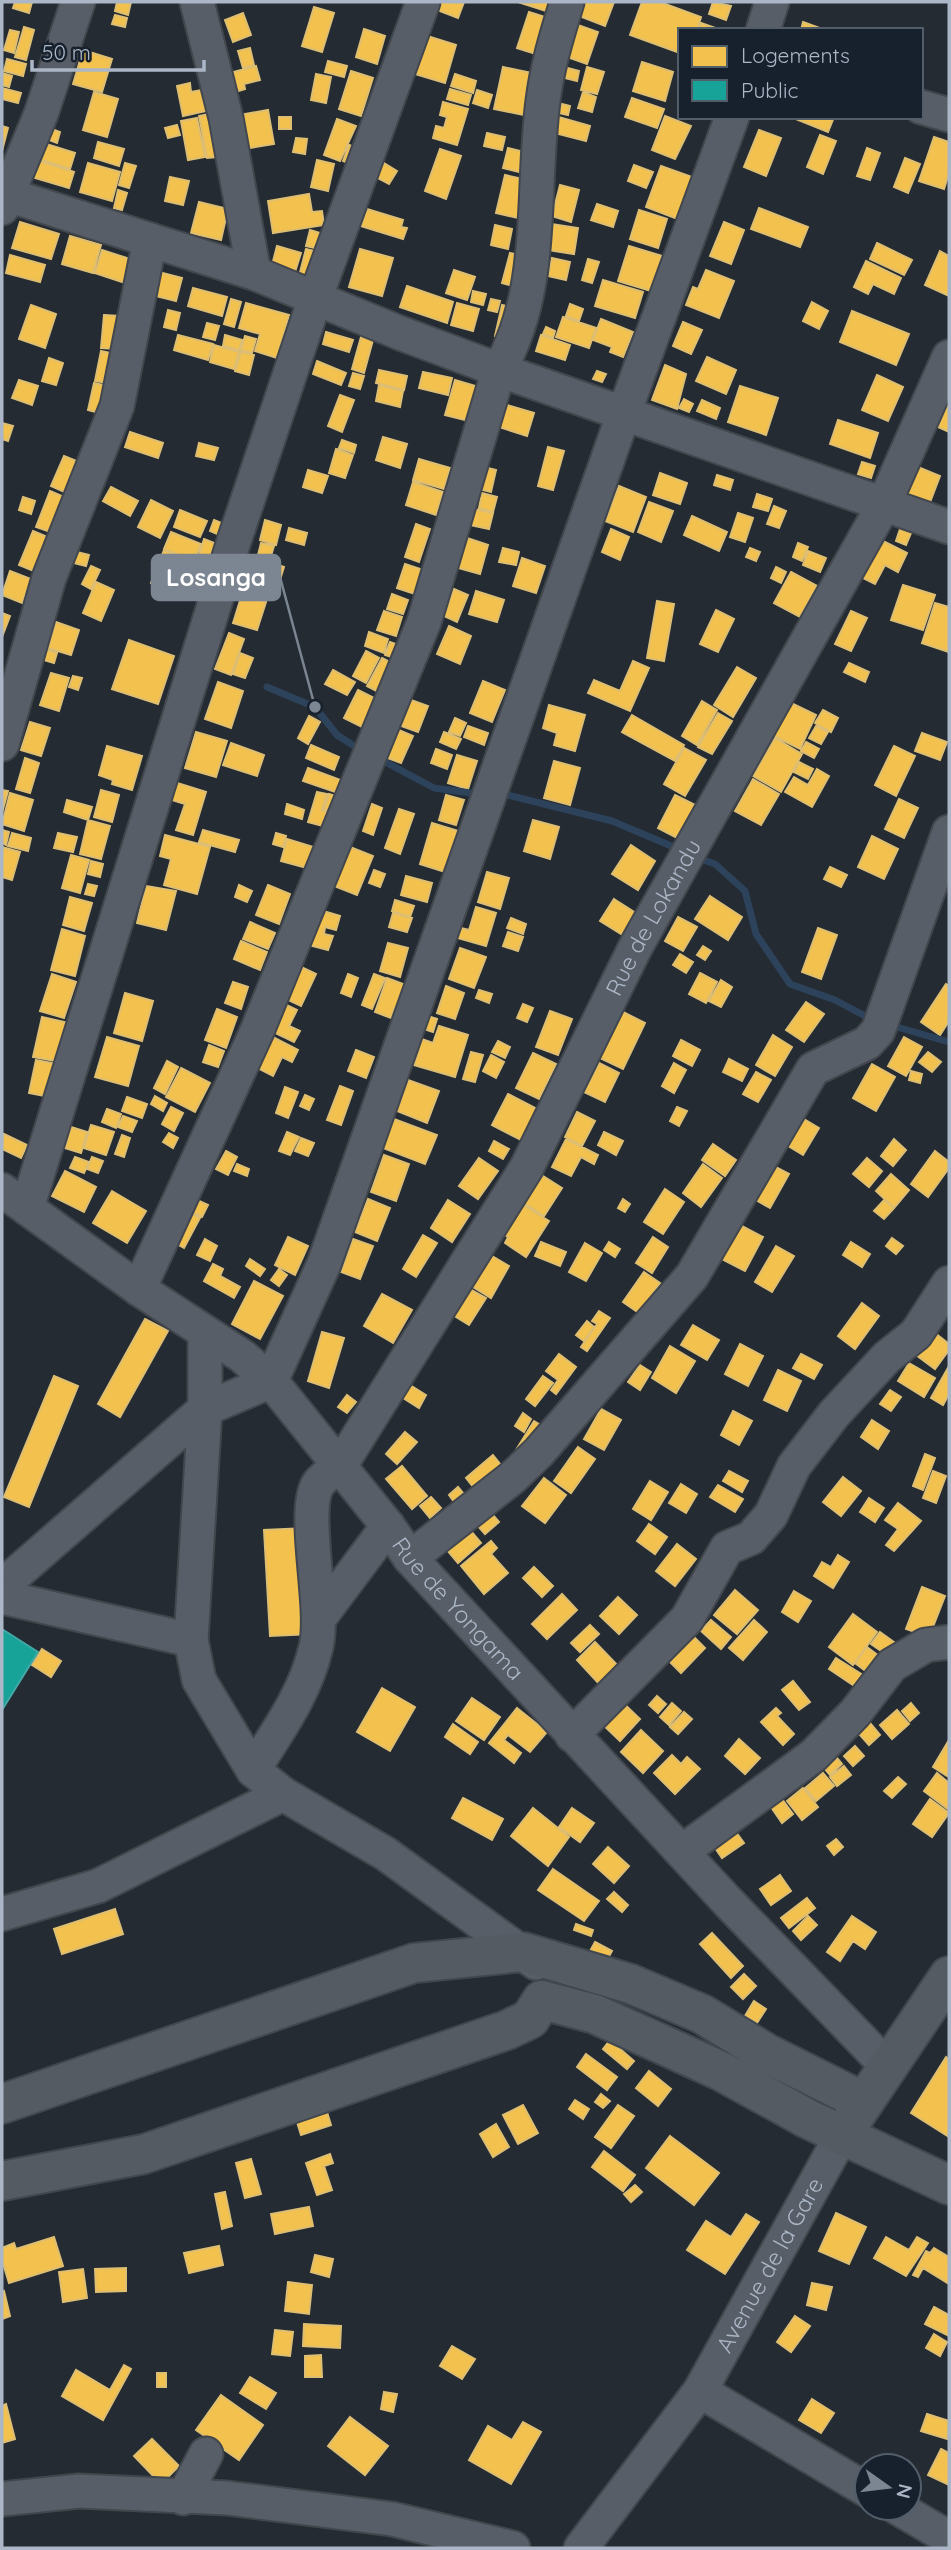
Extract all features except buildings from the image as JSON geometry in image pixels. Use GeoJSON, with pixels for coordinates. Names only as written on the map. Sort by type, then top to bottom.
{"type":"FeatureCollection","features":[{"type":"Feature","properties":{"kind":"main road"},"geometry":{"type":"LineString","coordinates":[[2,2104],[414,1963],[523,1952],[631,1984],[702,2014],[766,2053],[864,2102]]}},
{"type":"Feature","properties":{"kind":"main road","name":"Avenue de la Gare"},"geometry":{"type":"LineString","coordinates":[[844,2133],[886,2065],[949,1976]]}},
{"type":"Feature","properties":{"kind":"main road"},"geometry":{"type":"LineString","coordinates":[[2,2181],[144,2154],[507,2030],[530,2019],[542,2000],[595,2014],[721,2071],[808,2119],[844,2133],[949,2185]]}},
{"type":"Feature","properties":{"kind":"street"},"geometry":{"type":"LineString","coordinates":[[78,2],[41,114],[3,199],[150,240],[254,273],[499,370],[949,527]]}},
{"type":"Feature","properties":{"kind":"street"},"geometry":{"type":"LineString","coordinates":[[197,2],[226,118],[254,273]]}},
{"type":"Feature","properties":{"kind":"street"},"geometry":{"type":"LineString","coordinates":[[15,1199],[315,299],[423,2]]}},
{"type":"Feature","properties":{"kind":"street"},"geometry":{"type":"LineString","coordinates":[[139,1289],[257,1031],[424,622],[499,370],[519,331],[538,206],[542,103],[550,56],[567,2]]}},
{"type":"Feature","properties":{"kind":"street"},"geometry":{"type":"LineString","coordinates":[[764,28],[772,2]]}},
{"type":"Feature","properties":{"kind":"street"},"geometry":{"type":"LineString","coordinates":[[923,108],[949,115]]}},
{"type":"Feature","properties":{"kind":"street"},"geometry":{"type":"LineString","coordinates":[[2,1586],[205,1409],[271,1381],[324,1264],[624,414],[731,119]]}},
{"type":"Feature","properties":{"kind":"street"},"geometry":{"type":"LineString","coordinates":[[2,744],[49,578],[117,407],[150,240]]}},
{"type":"Feature","properties":{"kind":"street","name":"Rue de Lokandu"},"geometry":{"type":"LineString","coordinates":[[253,1770],[289,1713],[308,1674],[317,1645],[320,1617],[313,1499],[319,1483],[340,1466],[527,1167],[635,948],[883,506],[949,357]]}},
{"type":"Feature","properties":{"kind":"street"},"geometry":{"type":"LineString","coordinates":[[410,1558],[512,1478],[539,1452],[692,1276],[813,1069],[867,1042],[878,1031],[949,832]]}},
{"type":"Feature","properties":{"kind":"street","name":"Rue de Yongama"},"geometry":{"type":"LineString","coordinates":[[15,1199],[139,1289],[242,1356],[271,1381],[388,1526],[410,1558],[813,1993],[886,2065]]}},
{"type":"Feature","properties":{"kind":"street"},"geometry":{"type":"LineString","coordinates":[[572,1735],[687,1619],[727,1548],[751,1538],[771,1515],[802,1456],[834,1414],[887,1357],[916,1334],[949,1283]]}},
{"type":"Feature","properties":{"kind":"street"},"geometry":{"type":"LineString","coordinates":[[205,1333],[205,1409],[191,1640],[199,1680],[253,1770],[283,1794],[386,1854],[523,1952],[541,1968],[548,1980],[542,2000]]}},
{"type":"Feature","properties":{"kind":"street"},"geometry":{"type":"LineString","coordinates":[[320,1617],[388,1526]]}},
{"type":"Feature","properties":{"kind":"street"},"geometry":{"type":"LineString","coordinates":[[2,1597],[191,1640]]}},
{"type":"Feature","properties":{"kind":"street"},"geometry":{"type":"LineString","coordinates":[[683,1851],[814,1755],[855,1713],[892,1665],[926,1646],[949,1642]]}},
{"type":"Feature","properties":{"kind":"street"},"geometry":{"type":"LineString","coordinates":[[2,1914],[98,1886],[283,1794]]}},
{"type":"Feature","properties":{"kind":"street","name":"Avenue de la Gare"},"geometry":{"type":"LineString","coordinates":[[581,2548],[700,2391],[844,2133]]}},
{"type":"Feature","properties":{"kind":"street"},"geometry":{"type":"LineString","coordinates":[[700,2391],[853,2482]]}},
{"type":"Feature","properties":{"kind":"street"},"geometry":{"type":"LineString","coordinates":[[183,2498],[206,2454]]}},
{"type":"Feature","properties":{"kind":"street"},"geometry":{"type":"LineString","coordinates":[[2,2499],[79,2491],[227,2498],[392,2519],[513,2548]]}},
{"type":"Feature","properties":{"kind":"street"},"geometry":{"type":"LineString","coordinates":[[922,2522],[949,2538]]}},
{"type":"Feature","properties":{"kind":"waterway"},"geometry":{"type":"LineString","coordinates":[[267,687],[315,707],[337,735],[362,751]]}},
{"type":"Feature","properties":{"kind":"waterway"},"geometry":{"type":"LineString","coordinates":[[376,757],[434,788],[478,794]]}},
{"type":"Feature","properties":{"kind":"waterway"},"geometry":{"type":"LineString","coordinates":[[499,793],[612,821],[676,848]]}},
{"type":"Feature","properties":{"kind":"waterway"},"geometry":{"type":"LineString","coordinates":[[695,857],[715,864],[745,891],[756,934],[790,984],[835,1000],[869,1018]]}},
{"type":"Feature","properties":{"kind":"waterway"},"geometry":{"type":"LineString","coordinates":[[890,1025],[949,1042]]}},
{"type":"Feature","properties":{"kind":"place","name":"Losanga"},"geometry":{"type":"Point","coordinates":[315,707]}}]}
